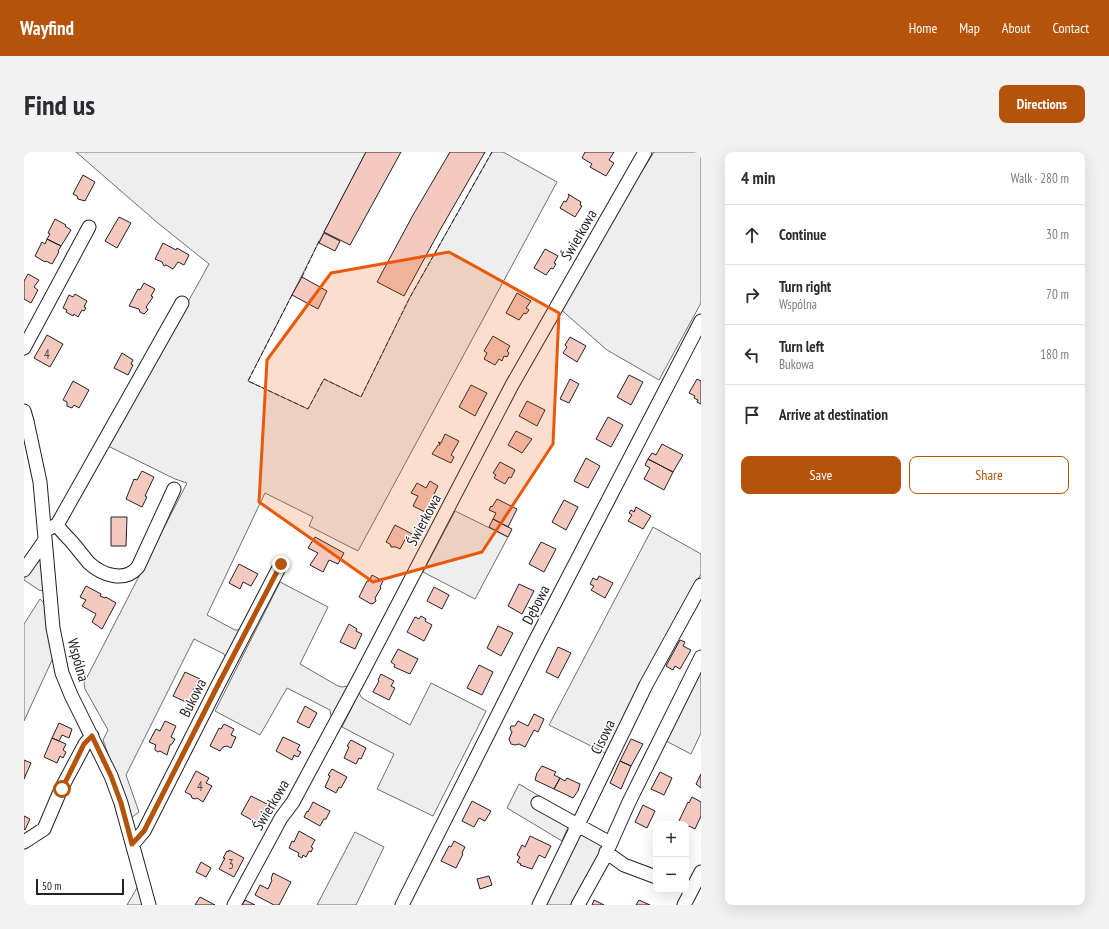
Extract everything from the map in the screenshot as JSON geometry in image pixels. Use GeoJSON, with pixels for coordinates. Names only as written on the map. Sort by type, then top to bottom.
{"type":"FeatureCollection","features":[{"type":"Feature","properties":{"kind":"street","name":"Świerkowa"},"geometry":{"type":"LineString","coordinates":[[234,905],[281,818],[293,802],[352,692],[512,385],[645,152]]}},
{"type":"Feature","properties":{"kind":"street"},"geometry":{"type":"LineString","coordinates":[[24,348],[89,227]]}},
{"type":"Feature","properties":{"kind":"street"},"geometry":{"type":"LineString","coordinates":[[24,570],[44,534],[50,528],[57,525],[182,303]]}},
{"type":"Feature","properties":{"kind":"street","name":"Dębowa"},"geometry":{"type":"LineString","coordinates":[[402,905],[531,649],[701,321]]}},
{"type":"Feature","properties":{"kind":"street","name":"Wspólna"},"geometry":{"type":"LineString","coordinates":[[24,411],[40,482],[53,628],[62,673],[111,776],[121,803],[149,905]]}},
{"type":"Feature","properties":{"kind":"street"},"geometry":{"type":"LineString","coordinates":[[57,525],[90,564],[104,572],[118,577],[125,577],[131,574],[138,567],[174,490]]}},
{"type":"Feature","properties":{"kind":"street","name":"Bukowa"},"geometry":{"type":"LineString","coordinates":[[132,844],[144,831],[281,564]]}},
{"type":"Feature","properties":{"kind":"street","name":"Cisowa"},"geometry":{"type":"LineString","coordinates":[[539,905],[646,685],[701,585]]}},
{"type":"Feature","properties":{"kind":"street"},"geometry":{"type":"LineString","coordinates":[[578,905],[594,878],[628,802],[701,657]]}},
{"type":"Feature","properties":{"kind":"street"},"geometry":{"type":"LineString","coordinates":[[24,842],[44,829],[84,744],[92,736]]}},
{"type":"Feature","properties":{"kind":"street"},"geometry":{"type":"LineString","coordinates":[[538,803],[578,826],[608,848],[624,865],[653,876]]}},
{"type":"Feature","properties":{"kind":"street"},"geometry":{"type":"LineString","coordinates":[[689,890],[701,872]]}},
{"type":"Feature","properties":{"kind":"street"},"geometry":{"type":"LineString","coordinates":[[684,905],[687,893]]}},
{"type":"Feature","properties":{"kind":"highlighted area"},"geometry":{"type":"Polygon","coordinates":[[[449,252],[559,313],[553,444],[482,552],[373,582],[259,502],[267,360],[331,273],[449,252]]]}},
{"type":"Feature","properties":{"kind":"shaded area"},"geometry":{"type":"Polygon","coordinates":[[[76,152],[366,152],[248,381],[308,409],[324,379],[361,397],[409,299],[492,152],[503,152],[557,182],[358,551],[309,526],[313,517],[265,493],[207,615],[235,630],[241,630],[226,659],[224,654],[194,639],[126,775],[139,812],[131,818],[103,740],[108,730],[85,689],[84,683],[187,483],[175,479],[108,446],[209,264],[159,224],[76,152]]]}},
{"type":"Feature","properties":{"kind":"shaded area"},"geometry":{"type":"Polygon","coordinates":[[[654,152],[701,152],[701,303],[659,380],[607,350],[558,307],[654,152]]]}},
{"type":"Feature","properties":{"kind":"shaded area"},"geometry":{"type":"Polygon","coordinates":[[[455,511],[508,537],[475,599],[423,572],[455,511]]]}},
{"type":"Feature","properties":{"kind":"shaded area"},"geometry":{"type":"Polygon","coordinates":[[[653,527],[701,554],[701,574],[657,655],[607,754],[549,725],[653,527]]]}},
{"type":"Feature","properties":{"kind":"shaded area"},"geometry":{"type":"Polygon","coordinates":[[[40,552],[44,591],[39,590],[24,580],[24,576],[40,552]]]}},
{"type":"Feature","properties":{"kind":"shaded area"},"geometry":{"type":"Polygon","coordinates":[[[280,582],[328,607],[300,664],[338,686],[349,687],[335,713],[331,716],[330,710],[287,688],[260,735],[215,711],[280,582]]]}},
{"type":"Feature","properties":{"kind":"shaded area"},"geometry":{"type":"Polygon","coordinates":[[[40,599],[44,603],[53,658],[24,721],[24,624],[40,599]]]}},
{"type":"Feature","properties":{"kind":"shaded area"},"geometry":{"type":"Polygon","coordinates":[[[701,671],[701,733],[691,754],[666,741],[701,671]]]}},
{"type":"Feature","properties":{"kind":"shaded area"},"geometry":{"type":"Polygon","coordinates":[[[431,683],[486,711],[433,816],[377,789],[394,754],[342,727],[359,693],[362,698],[410,725],[431,683]]]}},
{"type":"Feature","properties":{"kind":"shaded area"},"geometry":{"type":"Polygon","coordinates":[[[519,784],[541,797],[569,825],[562,841],[507,808],[519,784]]]}},
{"type":"Feature","properties":{"kind":"shaded area"},"geometry":{"type":"Polygon","coordinates":[[[355,832],[384,847],[356,905],[317,905],[355,832]]]}},
{"type":"Feature","properties":{"kind":"shaded area"},"geometry":{"type":"Polygon","coordinates":[[[581,832],[603,847],[575,905],[545,905],[581,832]]]}},
{"type":"Feature","properties":{"kind":"shaded area"},"geometry":{"type":"Polygon","coordinates":[[[138,886],[144,905],[127,905],[138,886]]]}},
{"type":"Feature","properties":{"kind":"building"},"geometry":{"type":"Polygon","coordinates":[[[366,152],[401,152],[350,245],[324,232],[366,152]]]}},
{"type":"Feature","properties":{"kind":"building"},"geometry":{"type":"Polygon","coordinates":[[[450,152],[485,152],[404,296],[377,282],[413,215],[450,152]]]}},
{"type":"Feature","properties":{"kind":"building"},"geometry":{"type":"Polygon","coordinates":[[[585,152],[614,152],[609,160],[614,163],[606,176],[590,167],[592,164],[582,158],[585,152]]]}},
{"type":"Feature","properties":{"kind":"building"},"geometry":{"type":"Polygon","coordinates":[[[83,175],[95,182],[85,201],[78,199],[77,196],[73,194],[83,175]]]}},
{"type":"Feature","properties":{"kind":"building"},"geometry":{"type":"Polygon","coordinates":[[[568,194],[581,202],[580,205],[582,206],[575,217],[560,208],[564,201],[566,202],[569,196],[568,194]]]}},
{"type":"Feature","properties":{"kind":"building"},"geometry":{"type":"Polygon","coordinates":[[[119,217],[131,223],[117,248],[105,241],[119,217]]]}},
{"type":"Feature","properties":{"kind":"building"},"geometry":{"type":"Polygon","coordinates":[[[55,219],[66,225],[65,226],[71,230],[61,246],[47,239],[50,234],[48,233],[55,219]]]}},
{"type":"Feature","properties":{"kind":"building"},"geometry":{"type":"Polygon","coordinates":[[[324,233],[340,241],[335,251],[319,243],[324,233]]]}},
{"type":"Feature","properties":{"kind":"building"},"geometry":{"type":"Polygon","coordinates":[[[47,239],[61,246],[52,264],[35,256],[42,242],[45,244],[47,239]]]}},
{"type":"Feature","properties":{"kind":"building"},"geometry":{"type":"Polygon","coordinates":[[[163,243],[176,250],[177,248],[189,255],[184,265],[178,262],[173,269],[166,265],[164,266],[162,262],[155,259],[163,243]]]}},
{"type":"Feature","properties":{"kind":"building"},"geometry":{"type":"Polygon","coordinates":[[[545,249],[558,256],[554,263],[556,264],[553,269],[551,268],[546,275],[534,268],[545,249]]]}},
{"type":"Feature","properties":{"kind":"building"},"geometry":{"type":"Polygon","coordinates":[[[28,274],[39,280],[34,287],[38,290],[31,303],[24,299],[24,281],[28,274]]]}},
{"type":"Feature","properties":{"kind":"building"},"geometry":{"type":"Polygon","coordinates":[[[302,277],[327,291],[318,309],[292,295],[302,277]]]}},
{"type":"Feature","properties":{"kind":"building"},"geometry":{"type":"Polygon","coordinates":[[[144,283],[155,289],[151,296],[153,297],[146,307],[148,310],[144,314],[140,312],[139,309],[129,306],[138,289],[140,290],[144,283]]]}},
{"type":"Feature","properties":{"kind":"building"},"geometry":{"type":"Polygon","coordinates":[[[517,293],[531,301],[526,308],[529,310],[526,314],[524,313],[519,320],[506,313],[517,293]]]}},
{"type":"Feature","properties":{"kind":"building"},"geometry":{"type":"Polygon","coordinates":[[[75,294],[87,301],[84,307],[86,308],[84,311],[82,310],[78,317],[74,314],[73,316],[66,312],[67,310],[63,308],[69,295],[73,297],[75,294]]]}},
{"type":"Feature","properties":{"kind":"building"},"geometry":{"type":"Polygon","coordinates":[[[47,335],[63,344],[50,367],[34,358],[47,335]]]}},
{"type":"Feature","properties":{"kind":"building"},"geometry":{"type":"Polygon","coordinates":[[[493,336],[510,346],[507,351],[509,353],[507,357],[504,356],[502,361],[499,359],[495,365],[484,359],[487,353],[484,351],[493,336]]]}},
{"type":"Feature","properties":{"kind":"building"},"geometry":{"type":"Polygon","coordinates":[[[570,337],[586,346],[577,362],[563,353],[567,347],[565,345],[570,337]]]}},
{"type":"Feature","properties":{"kind":"building"},"geometry":{"type":"Polygon","coordinates":[[[122,353],[133,360],[131,364],[133,365],[128,375],[114,368],[122,353]]]}},
{"type":"Feature","properties":{"kind":"building"},"geometry":{"type":"Polygon","coordinates":[[[629,375],[643,382],[631,405],[617,397],[629,375]]]}},
{"type":"Feature","properties":{"kind":"building"},"geometry":{"type":"Polygon","coordinates":[[[570,379],[579,384],[569,403],[560,399],[570,379]]]}},
{"type":"Feature","properties":{"kind":"building"},"geometry":{"type":"Polygon","coordinates":[[[697,379],[701,381],[701,404],[694,398],[695,396],[689,393],[697,379]]]}},
{"type":"Feature","properties":{"kind":"building"},"geometry":{"type":"Polygon","coordinates":[[[73,381],[89,390],[79,408],[74,405],[72,408],[67,406],[67,402],[63,400],[73,381]]]}},
{"type":"Feature","properties":{"kind":"building"},"geometry":{"type":"Polygon","coordinates":[[[471,385],[487,393],[475,416],[459,407],[471,385]]]}},
{"type":"Feature","properties":{"kind":"building"},"geometry":{"type":"Polygon","coordinates":[[[527,401],[545,410],[537,426],[519,416],[527,401]]]}},
{"type":"Feature","properties":{"kind":"building"},"geometry":{"type":"Polygon","coordinates":[[[608,417],[623,425],[611,447],[596,439],[608,417]]]}},
{"type":"Feature","properties":{"kind":"building"},"geometry":{"type":"Polygon","coordinates":[[[516,431],[532,439],[522,453],[508,445],[516,431]]]}},
{"type":"Feature","properties":{"kind":"building"},"geometry":{"type":"Polygon","coordinates":[[[445,434],[459,441],[451,455],[454,457],[451,463],[432,454],[438,445],[440,445],[438,442],[441,443],[445,434]]]}},
{"type":"Feature","properties":{"kind":"building"},"geometry":{"type":"Polygon","coordinates":[[[662,444],[683,455],[673,472],[648,459],[652,453],[656,455],[662,444]]]}},
{"type":"Feature","properties":{"kind":"building"},"geometry":{"type":"Polygon","coordinates":[[[586,458],[600,466],[588,488],[574,481],[586,458]]]}},
{"type":"Feature","properties":{"kind":"building"},"geometry":{"type":"Polygon","coordinates":[[[648,459],[673,472],[664,490],[644,479],[650,468],[645,465],[648,459]]]}},
{"type":"Feature","properties":{"kind":"building"},"geometry":{"type":"Polygon","coordinates":[[[500,462],[515,470],[511,478],[509,477],[505,484],[494,478],[496,475],[493,473],[500,462]]]}},
{"type":"Feature","properties":{"kind":"building"},"geometry":{"type":"Polygon","coordinates":[[[142,471],[154,477],[145,496],[147,497],[142,507],[126,499],[134,479],[137,480],[142,471]]]}},
{"type":"Feature","properties":{"kind":"building"},"geometry":{"type":"Polygon","coordinates":[[[430,481],[438,486],[432,498],[434,499],[432,504],[430,503],[425,512],[413,506],[418,496],[411,493],[417,483],[426,488],[430,481]]]}},
{"type":"Feature","properties":{"kind":"building"},"geometry":{"type":"Polygon","coordinates":[[[497,499],[517,509],[508,527],[493,519],[496,513],[489,510],[497,499]]]}},
{"type":"Feature","properties":{"kind":"building"},"geometry":{"type":"Polygon","coordinates":[[[564,500],[578,507],[566,530],[552,522],[564,500]]]}},
{"type":"Feature","properties":{"kind":"building"},"geometry":{"type":"Polygon","coordinates":[[[636,507],[651,516],[643,529],[628,521],[632,515],[629,513],[631,510],[634,512],[636,507]]]}},
{"type":"Feature","properties":{"kind":"building"},"geometry":{"type":"Polygon","coordinates":[[[111,517],[127,517],[126,546],[111,546],[111,517]]]}},
{"type":"Feature","properties":{"kind":"building"},"geometry":{"type":"Polygon","coordinates":[[[493,519],[512,529],[508,537],[489,527],[493,519]]]}},
{"type":"Feature","properties":{"kind":"building"},"geometry":{"type":"Polygon","coordinates":[[[395,525],[414,535],[411,541],[406,538],[400,549],[391,547],[390,544],[386,542],[395,525]]]}},
{"type":"Feature","properties":{"kind":"building"},"geometry":{"type":"Polygon","coordinates":[[[315,537],[344,553],[338,564],[329,560],[323,572],[310,565],[318,553],[308,548],[315,537]]]}},
{"type":"Feature","properties":{"kind":"building"},"geometry":{"type":"Polygon","coordinates":[[[541,542],[556,549],[544,572],[529,564],[541,542]]]}},
{"type":"Feature","properties":{"kind":"building"},"geometry":{"type":"Polygon","coordinates":[[[239,564],[258,574],[251,586],[243,582],[240,589],[229,583],[239,564]]]}},
{"type":"Feature","properties":{"kind":"building"},"geometry":{"type":"Polygon","coordinates":[[[372,575],[383,581],[375,598],[376,601],[371,604],[359,597],[367,581],[369,581],[372,575]]]}},
{"type":"Feature","properties":{"kind":"building"},"geometry":{"type":"Polygon","coordinates":[[[599,576],[613,583],[605,598],[591,590],[594,586],[590,584],[593,578],[597,580],[599,576]]]}},
{"type":"Feature","properties":{"kind":"building"},"geometry":{"type":"Polygon","coordinates":[[[519,584],[534,591],[522,614],[508,606],[519,584]]]}},
{"type":"Feature","properties":{"kind":"building"},"geometry":{"type":"Polygon","coordinates":[[[86,586],[101,594],[100,596],[106,597],[116,603],[102,629],[92,622],[96,614],[82,606],[86,600],[80,597],[86,586]]]}},
{"type":"Feature","properties":{"kind":"building"},"geometry":{"type":"Polygon","coordinates":[[[434,587],[449,595],[442,609],[427,601],[434,587]]]}},
{"type":"Feature","properties":{"kind":"building"},"geometry":{"type":"Polygon","coordinates":[[[421,616],[426,619],[425,621],[432,625],[424,641],[407,632],[415,617],[419,619],[421,616]]]}},
{"type":"Feature","properties":{"kind":"building"},"geometry":{"type":"Polygon","coordinates":[[[349,624],[357,629],[356,631],[362,634],[355,649],[340,642],[349,624]]]}},
{"type":"Feature","properties":{"kind":"building"},"geometry":{"type":"Polygon","coordinates":[[[498,626],[513,633],[501,656],[487,648],[498,626]]]}},
{"type":"Feature","properties":{"kind":"building"},"geometry":{"type":"Polygon","coordinates":[[[680,640],[685,642],[683,646],[691,650],[680,669],[675,666],[673,670],[666,666],[680,640]]]}},
{"type":"Feature","properties":{"kind":"building"},"geometry":{"type":"Polygon","coordinates":[[[558,647],[571,653],[558,678],[546,672],[558,647]]]}},
{"type":"Feature","properties":{"kind":"building"},"geometry":{"type":"Polygon","coordinates":[[[398,649],[418,659],[410,674],[394,667],[395,665],[391,662],[398,649]]]}},
{"type":"Feature","properties":{"kind":"building"},"geometry":{"type":"Polygon","coordinates":[[[479,665],[493,672],[482,695],[467,688],[479,665]]]}},
{"type":"Feature","properties":{"kind":"building"},"geometry":{"type":"Polygon","coordinates":[[[185,672],[200,679],[193,690],[188,703],[173,696],[185,672]]]}},
{"type":"Feature","properties":{"kind":"building"},"geometry":{"type":"Polygon","coordinates":[[[381,674],[394,681],[391,686],[395,688],[389,700],[373,692],[381,674]]]}},
{"type":"Feature","properties":{"kind":"building"},"geometry":{"type":"Polygon","coordinates":[[[305,706],[317,713],[309,728],[297,722],[305,706]]]}},
{"type":"Feature","properties":{"kind":"building"},"geometry":{"type":"Polygon","coordinates":[[[534,714],[544,719],[538,732],[534,730],[525,747],[519,744],[511,744],[509,739],[512,732],[510,729],[511,726],[515,726],[518,721],[528,726],[534,714]]]}},
{"type":"Feature","properties":{"kind":"building"},"geometry":{"type":"Polygon","coordinates":[[[165,721],[176,726],[171,737],[175,739],[170,745],[167,755],[155,750],[156,745],[149,742],[156,729],[160,731],[165,721]]]}},
{"type":"Feature","properties":{"kind":"building"},"geometry":{"type":"Polygon","coordinates":[[[59,723],[72,729],[69,738],[62,735],[59,741],[52,738],[59,723]]]}},
{"type":"Feature","properties":{"kind":"building"},"geometry":{"type":"Polygon","coordinates":[[[224,724],[234,729],[231,735],[236,737],[231,748],[227,746],[223,747],[220,751],[210,746],[219,728],[221,729],[224,724]]]}},
{"type":"Feature","properties":{"kind":"building"},"geometry":{"type":"Polygon","coordinates":[[[283,737],[300,745],[297,750],[301,752],[298,757],[294,755],[292,760],[276,751],[283,737]]]}},
{"type":"Feature","properties":{"kind":"building"},"geometry":{"type":"Polygon","coordinates":[[[52,738],[66,744],[63,750],[66,752],[63,758],[60,756],[57,763],[44,757],[52,738]]]}},
{"type":"Feature","properties":{"kind":"building"},"geometry":{"type":"Polygon","coordinates":[[[631,739],[643,744],[631,766],[620,761],[631,739]]]}},
{"type":"Feature","properties":{"kind":"building"},"geometry":{"type":"Polygon","coordinates":[[[351,740],[366,748],[361,759],[359,758],[356,764],[344,758],[349,747],[347,746],[351,740]]]}},
{"type":"Feature","properties":{"kind":"building"},"geometry":{"type":"Polygon","coordinates":[[[24,760],[31,763],[24,779],[24,760]]]}},
{"type":"Feature","properties":{"kind":"building"},"geometry":{"type":"Polygon","coordinates":[[[620,761],[631,766],[621,789],[610,783],[620,761]]]}},
{"type":"Feature","properties":{"kind":"building"},"geometry":{"type":"Polygon","coordinates":[[[542,766],[556,772],[554,775],[560,778],[554,789],[535,780],[537,773],[542,766]]]}},
{"type":"Feature","properties":{"kind":"building"},"geometry":{"type":"Polygon","coordinates":[[[332,769],[347,777],[341,788],[339,787],[336,793],[325,787],[330,776],[328,775],[332,769]]]}},
{"type":"Feature","properties":{"kind":"building"},"geometry":{"type":"Polygon","coordinates":[[[196,771],[209,778],[206,783],[212,786],[203,802],[197,798],[192,798],[191,795],[185,792],[196,771]]]}},
{"type":"Feature","properties":{"kind":"building"},"geometry":{"type":"Polygon","coordinates":[[[660,772],[672,778],[664,795],[651,789],[660,772]]]}},
{"type":"Feature","properties":{"kind":"building"},"geometry":{"type":"Polygon","coordinates":[[[701,774],[701,788],[696,784],[701,774]]]}},
{"type":"Feature","properties":{"kind":"building"},"geometry":{"type":"Polygon","coordinates":[[[560,778],[565,781],[567,778],[580,784],[578,791],[573,798],[554,789],[560,778]]]}},
{"type":"Feature","properties":{"kind":"building"},"geometry":{"type":"Polygon","coordinates":[[[251,796],[269,805],[259,824],[241,814],[251,796]]]}},
{"type":"Feature","properties":{"kind":"building"},"geometry":{"type":"Polygon","coordinates":[[[692,797],[701,802],[701,816],[695,829],[689,826],[689,821],[679,821],[688,802],[689,803],[692,797]]]}},
{"type":"Feature","properties":{"kind":"building"},"geometry":{"type":"Polygon","coordinates":[[[472,801],[491,811],[485,821],[479,818],[474,827],[462,821],[472,801]]]}},
{"type":"Feature","properties":{"kind":"building"},"geometry":{"type":"Polygon","coordinates":[[[313,802],[330,811],[320,826],[304,817],[313,802]]]}},
{"type":"Feature","properties":{"kind":"building"},"geometry":{"type":"Polygon","coordinates":[[[643,805],[655,811],[647,828],[635,822],[643,805]]]}},
{"type":"Feature","properties":{"kind":"building"},"geometry":{"type":"Polygon","coordinates":[[[24,816],[30,819],[25,830],[24,829],[24,816]]]}},
{"type":"Feature","properties":{"kind":"building"},"geometry":{"type":"Polygon","coordinates":[[[299,831],[315,840],[311,847],[313,848],[311,852],[309,851],[306,857],[303,855],[302,858],[298,856],[299,853],[289,848],[292,841],[294,842],[299,831]]]}},
{"type":"Feature","properties":{"kind":"building"},"geometry":{"type":"Polygon","coordinates":[[[530,836],[551,846],[545,858],[539,855],[532,869],[520,865],[521,864],[517,862],[520,857],[517,855],[522,845],[525,847],[530,836]]]}},
{"type":"Feature","properties":{"kind":"building"},"geometry":{"type":"Polygon","coordinates":[[[454,841],[465,847],[456,868],[441,861],[449,846],[451,847],[454,841]]]}},
{"type":"Feature","properties":{"kind":"building"},"geometry":{"type":"Polygon","coordinates":[[[229,850],[244,858],[234,877],[219,869],[225,858],[223,858],[229,850]]]}},
{"type":"Feature","properties":{"kind":"building"},"geometry":{"type":"Polygon","coordinates":[[[201,862],[211,868],[206,877],[196,872],[201,862]]]}},
{"type":"Feature","properties":{"kind":"building"},"geometry":{"type":"Polygon","coordinates":[[[273,873],[291,882],[279,905],[274,905],[255,895],[260,885],[268,889],[273,873]]]}},
{"type":"Feature","properties":{"kind":"building"},"geometry":{"type":"Polygon","coordinates":[[[489,876],[492,885],[480,889],[477,879],[489,876]]]}},
{"type":"Feature","properties":{"kind":"building"},"geometry":{"type":"Polygon","coordinates":[[[200,897],[215,905],[195,905],[200,897]]]}},
{"type":"Feature","properties":{"kind":"building"},"geometry":{"type":"Polygon","coordinates":[[[245,900],[255,905],[242,905],[245,900]]]}},
{"type":"Feature","properties":{"kind":"building"},"geometry":{"type":"Polygon","coordinates":[[[594,900],[604,905],[592,905],[594,900]]]}},
{"type":"Feature","properties":{"kind":"building"},"geometry":{"type":"Polygon","coordinates":[[[639,900],[650,905],[636,905],[639,900]]]}},
{"type":"Feature","properties":{"kind":"fence"},"geometry":{"type":"LineString","coordinates":[[292,295],[248,381],[308,409],[324,379],[361,397],[409,299],[492,152]]}},
{"type":"Feature","properties":{"kind":"fence"},"geometry":{"type":"LineString","coordinates":[[302,277],[319,241]]}},
{"type":"Feature","properties":{"kind":"route"},"geometry":{"type":"LineString","coordinates":[[62,789],[84,744],[92,736],[111,776],[121,803],[132,844],[144,831],[281,564]]}}]}
